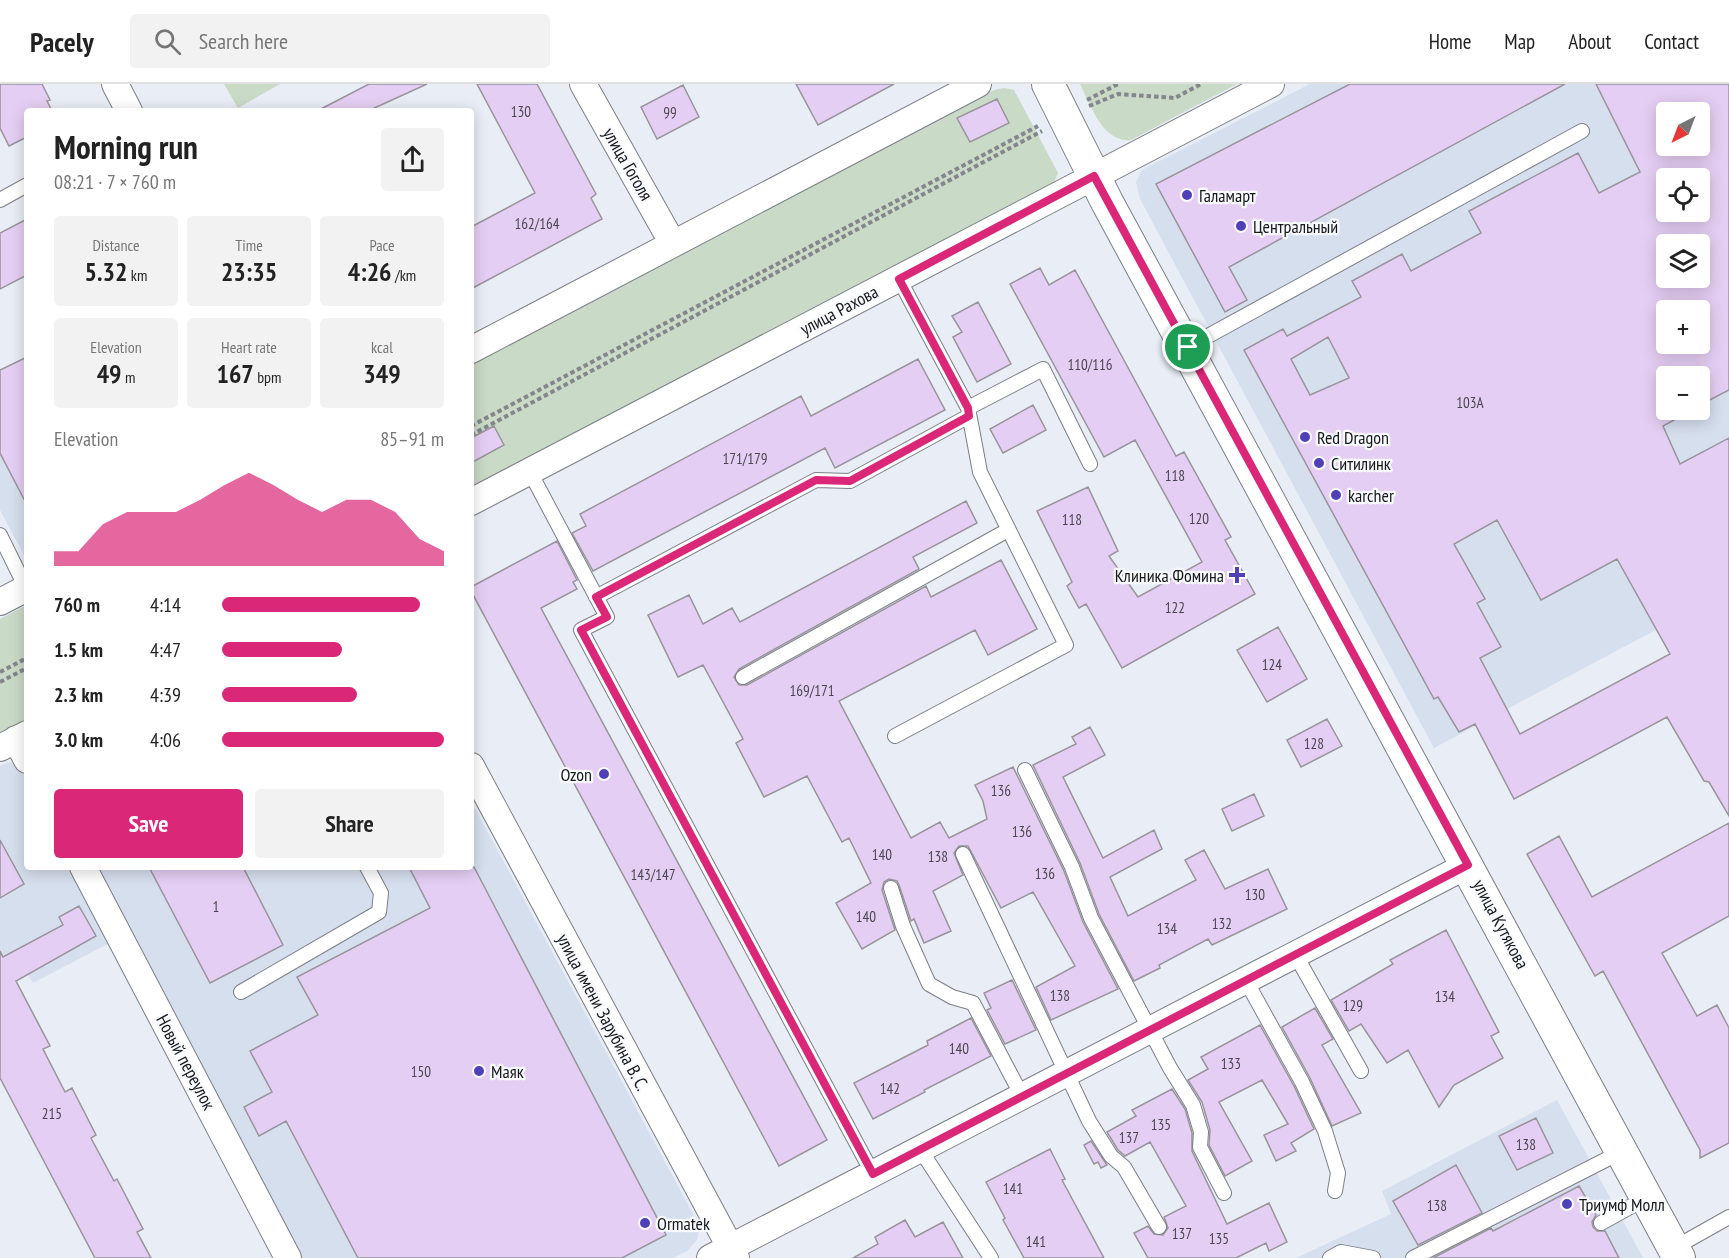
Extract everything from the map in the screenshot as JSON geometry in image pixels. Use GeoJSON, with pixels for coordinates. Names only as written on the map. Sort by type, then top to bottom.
{"type":"FeatureCollection","features":[{"type":"Feature","properties":{"kind":"street"},"geometry":{"type":"LineString","coordinates":[[115,84],[127,108]]}},
{"type":"Feature","properties":{"kind":"street","name":"улица Гоголя"},"geometry":{"type":"LineString","coordinates":[[583,84],[673,244]]}},
{"type":"Feature","properties":{"kind":"street"},"geometry":{"type":"LineString","coordinates":[[474,349],[978,84]]}},
{"type":"Feature","properties":{"kind":"street","name":"улица Кутякова"},"geometry":{"type":"LineString","coordinates":[[1048,84],[1094,176],[1677,1253]]}},
{"type":"Feature","properties":{"kind":"street","name":"улица Рахова"},"geometry":{"type":"LineString","coordinates":[[474,500],[1270,84]]}},
{"type":"Feature","properties":{"kind":"street"},"geometry":{"type":"LineString","coordinates":[[0,602],[24,590]]}},
{"type":"Feature","properties":{"kind":"street","name":"улица имени Зарубина В. С."},"geometry":{"type":"LineString","coordinates":[[474,772],[725,1254]]}},
{"type":"Feature","properties":{"kind":"street"},"geometry":{"type":"LineString","coordinates":[[725,1254],[920,1149],[1468,865]]}},
{"type":"Feature","properties":{"kind":"street","name":"Новый переулок"},"geometry":{"type":"LineString","coordinates":[[85,870],[288,1258]]}},
{"type":"Feature","properties":{"kind":"lane"},"geometry":{"type":"LineString","coordinates":[[1188,347],[1582,131]]}},
{"type":"Feature","properties":{"kind":"lane"},"geometry":{"type":"LineString","coordinates":[[0,200],[24,187]]}},
{"type":"Feature","properties":{"kind":"lane"},"geometry":{"type":"LineString","coordinates":[[895,736],[1066,645],[980,472],[969,412],[899,279]]}},
{"type":"Feature","properties":{"kind":"lane"},"geometry":{"type":"LineString","coordinates":[[596,597],[816,480],[850,481],[1043,369],[1090,464]]}},
{"type":"Feature","properties":{"kind":"lane"},"geometry":{"type":"LineString","coordinates":[[530,472],[607,617],[581,630],[873,1174]]}},
{"type":"Feature","properties":{"kind":"lane"},"geometry":{"type":"LineString","coordinates":[[743,677],[1008,530]]}},
{"type":"Feature","properties":{"kind":"lane"},"geometry":{"type":"LineString","coordinates":[[0,535],[24,582]]}},
{"type":"Feature","properties":{"kind":"lane"},"geometry":{"type":"LineString","coordinates":[[1025,770],[1072,867],[1091,918],[1149,1030],[1193,1105],[1201,1132],[1200,1147],[1224,1193]]}},
{"type":"Feature","properties":{"kind":"lane"},"geometry":{"type":"LineString","coordinates":[[963,854],[1089,1121],[1111,1156],[1124,1167],[1159,1227]]}},
{"type":"Feature","properties":{"kind":"lane"},"geometry":{"type":"LineString","coordinates":[[241,992],[379,912],[381,893],[369,870]]}},
{"type":"Feature","properties":{"kind":"lane"},"geometry":{"type":"LineString","coordinates":[[891,888],[903,926],[930,984],[952,997],[973,1003],[1022,1096]]}},
{"type":"Feature","properties":{"kind":"lane"},"geometry":{"type":"LineString","coordinates":[[1294,954],[1361,1071]]}},
{"type":"Feature","properties":{"kind":"lane"},"geometry":{"type":"LineString","coordinates":[[1245,979],[1302,1082],[1325,1131],[1338,1173],[1335,1191]]}},
{"type":"Feature","properties":{"kind":"lane"},"geometry":{"type":"LineString","coordinates":[[920,1149],[991,1258]]}},
{"type":"Feature","properties":{"kind":"lane"},"geometry":{"type":"LineString","coordinates":[[1413,1258],[1623,1151]]}},
{"type":"Feature","properties":{"kind":"lane"},"geometry":{"type":"LineString","coordinates":[[1600,1223],[1648,1197]]}},
{"type":"Feature","properties":{"kind":"lane"},"geometry":{"type":"LineString","coordinates":[[1677,1253],[1729,1217]]}},
{"type":"Feature","properties":{"kind":"lane"},"geometry":{"type":"LineString","coordinates":[[1330,1258],[1341,1252],[1373,1258]]}},
{"type":"Feature","properties":{"kind":"path"},"geometry":{"type":"LineString","coordinates":[[474,433],[1064,116],[1118,84]]}},
{"type":"Feature","properties":{"kind":"path"},"geometry":{"type":"LineString","coordinates":[[474,424],[1064,116],[1118,94],[1175,98],[1201,84]]}},
{"type":"Feature","properties":{"kind":"path"},"geometry":{"type":"LineString","coordinates":[[0,672],[24,660]]}},
{"type":"Feature","properties":{"kind":"path"},"geometry":{"type":"LineString","coordinates":[[0,682],[24,670]]}},
{"type":"Feature","properties":{"kind":"shaded area"},"geometry":{"type":"Polygon","coordinates":[[[1310,84],[1729,84],[1729,591],[1434,748],[1140,199],[1136,182],[1142,170],[1310,84]]]}},
{"type":"Feature","properties":{"kind":"shaded area"},"geometry":{"type":"Polygon","coordinates":[[[24,358],[24,555],[0,510],[0,370],[24,358]]]}},
{"type":"Feature","properties":{"kind":"shaded area"},"geometry":{"type":"Polygon","coordinates":[[[10,762],[24,773],[24,870],[76,870],[113,941],[33,983],[25,970],[0,983],[0,766],[10,762]]]}},
{"type":"Feature","properties":{"kind":"shaded area"},"geometry":{"type":"Polygon","coordinates":[[[474,807],[700,1227],[697,1240],[687,1251],[673,1258],[300,1258],[95,870],[474,870],[474,807]]]}},
{"type":"Feature","properties":{"kind":"shaded area"},"geometry":{"type":"Polygon","coordinates":[[[1557,1100],[1643,1258],[1296,1258],[1391,1214],[1382,1191],[1557,1100]]]}},
{"type":"Feature","properties":{"kind":"green space"},"geometry":{"type":"Polygon","coordinates":[[[224,84],[280,84],[238,108],[224,84]]]}},
{"type":"Feature","properties":{"kind":"green space"},"geometry":{"type":"Polygon","coordinates":[[[1080,84],[1237,84],[1131,140],[1113,136],[1105,129],[1080,84]]]}},
{"type":"Feature","properties":{"kind":"green space"},"geometry":{"type":"Polygon","coordinates":[[[1004,88],[1014,90],[1058,173],[1053,184],[474,489],[474,362],[994,90],[1004,88]]]}},
{"type":"Feature","properties":{"kind":"green space"},"geometry":{"type":"Polygon","coordinates":[[[24,607],[24,723],[0,735],[0,619],[24,607]]]}},
{"type":"Feature","properties":{"kind":"building"},"geometry":{"type":"Polygon","coordinates":[[[0,84],[42,84],[50,100],[47,101],[50,108],[24,108],[24,138],[9,146],[0,128],[0,84]]]}},
{"type":"Feature","properties":{"kind":"building"},"geometry":{"type":"Polygon","coordinates":[[[369,84],[427,84],[375,108],[323,108],[369,84]]]}},
{"type":"Feature","properties":{"kind":"building"},"geometry":{"type":"Polygon","coordinates":[[[477,84],[537,84],[596,194],[591,198],[602,219],[474,287],[474,225],[535,193],[477,84]]]}},
{"type":"Feature","properties":{"kind":"building"},"geometry":{"type":"Polygon","coordinates":[[[796,84],[894,84],[818,125],[796,84]]]}},
{"type":"Feature","properties":{"kind":"building","name":"Центральный"},"geometry":{"type":"Polygon","coordinates":[[[1350,84],[1565,84],[1229,267],[1247,300],[1225,312],[1156,184],[1350,84]]]}},
{"type":"Feature","properties":{"kind":"building"},"geometry":{"type":"Polygon","coordinates":[[[1596,84],[1729,84],[1729,390],[1710,400],[1710,366],[1656,366],[1656,420],[1674,420],[1663,426],[1680,464],[1729,438],[1729,816],[1709,782],[1704,781],[1667,717],[1514,799],[1475,724],[1459,732],[1438,697],[1434,699],[1244,350],[1283,329],[1287,336],[1361,297],[1352,281],[1402,254],[1411,271],[1481,233],[1469,211],[1578,153],[1599,193],[1640,172],[1596,84]],[[1328,337],[1291,359],[1310,395],[1349,378],[1328,337]],[[1497,520],[1454,544],[1485,599],[1477,603],[1501,647],[1480,658],[1520,734],[1670,654],[1617,559],[1541,600],[1497,520]]]}},
{"type":"Feature","properties":{"kind":"building"},"geometry":{"type":"Polygon","coordinates":[[[683,85],[699,117],[657,139],[641,107],[683,85]]]}},
{"type":"Feature","properties":{"kind":"building"},"geometry":{"type":"Polygon","coordinates":[[[997,99],[1009,123],[970,142],[957,118],[997,99]]]}},
{"type":"Feature","properties":{"kind":"building"},"geometry":{"type":"Polygon","coordinates":[[[24,221],[24,277],[0,289],[0,233],[24,221]]]}},
{"type":"Feature","properties":{"kind":"building"},"geometry":{"type":"Polygon","coordinates":[[[1040,268],[1049,285],[1075,270],[1176,456],[1184,452],[1231,537],[1225,540],[1255,594],[1122,668],[1086,604],[1079,608],[1067,586],[1072,582],[1037,511],[1088,487],[1118,551],[1109,556],[1138,597],[1202,562],[1135,440],[1104,457],[1010,284],[1040,268]]]}},
{"type":"Feature","properties":{"kind":"building"},"geometry":{"type":"Polygon","coordinates":[[[978,302],[1011,364],[977,382],[953,337],[962,332],[952,316],[978,302]]]}},
{"type":"Feature","properties":{"kind":"building"},"geometry":{"type":"Polygon","coordinates":[[[24,358],[24,499],[0,453],[0,370],[24,358]]]}},
{"type":"Feature","properties":{"kind":"building"},"geometry":{"type":"Polygon","coordinates":[[[918,359],[945,410],[835,468],[825,448],[593,571],[572,533],[586,526],[580,514],[801,396],[811,416],[918,359]]]}},
{"type":"Feature","properties":{"kind":"building"},"geometry":{"type":"Polygon","coordinates":[[[1033,405],[1046,430],[1003,453],[990,429],[1033,405]]]}},
{"type":"Feature","properties":{"kind":"building"},"geometry":{"type":"Polygon","coordinates":[[[494,426],[504,445],[474,461],[474,436],[494,426]]]}},
{"type":"Feature","properties":{"kind":"building"},"geometry":{"type":"Polygon","coordinates":[[[966,501],[977,523],[913,557],[919,569],[739,669],[734,677],[739,685],[747,685],[926,586],[931,597],[1001,560],[1037,629],[988,655],[975,630],[839,701],[911,838],[940,822],[949,838],[987,819],[983,801],[975,785],[1013,767],[1064,871],[1083,922],[1118,989],[1051,1020],[1036,987],[1075,966],[1033,892],[1001,908],[968,846],[959,846],[954,853],[963,875],[933,891],[951,931],[924,943],[914,919],[911,921],[897,881],[889,879],[884,882],[882,890],[895,930],[862,949],[836,903],[871,883],[849,838],[842,842],[807,776],[764,797],[736,743],[743,739],[703,665],[678,677],[648,615],[689,595],[703,624],[732,608],[740,622],[966,501]]]}},
{"type":"Feature","properties":{"kind":"building"},"geometry":{"type":"Polygon","coordinates":[[[557,541],[577,580],[573,582],[577,589],[541,608],[827,1140],[779,1166],[474,597],[474,585],[557,541]]]}},
{"type":"Feature","properties":{"kind":"building"},"geometry":{"type":"Polygon","coordinates":[[[1278,627],[1307,679],[1267,702],[1237,650],[1278,627]]]}},
{"type":"Feature","properties":{"kind":"building"},"geometry":{"type":"Polygon","coordinates":[[[1327,719],[1342,746],[1301,767],[1287,740],[1327,719]]]}},
{"type":"Feature","properties":{"kind":"building"},"geometry":{"type":"Polygon","coordinates":[[[1090,727],[1105,755],[1063,777],[1103,858],[1154,830],[1162,849],[1110,877],[1128,916],[1196,880],[1185,860],[1204,850],[1225,889],[1268,869],[1287,909],[1212,945],[1208,939],[1134,981],[1099,914],[1080,863],[1033,765],[1076,744],[1072,737],[1090,727]]]}},
{"type":"Feature","properties":{"kind":"building"},"geometry":{"type":"Polygon","coordinates":[[[1254,794],[1264,816],[1232,831],[1222,809],[1254,794]]]}},
{"type":"Feature","properties":{"kind":"building"},"geometry":{"type":"Polygon","coordinates":[[[1729,823],[1729,916],[1662,953],[1697,1016],[1717,1005],[1729,1028],[1729,1143],[1700,1158],[1700,1150],[1603,971],[1595,976],[1527,854],[1559,836],[1592,897],[1729,823]]]}},
{"type":"Feature","properties":{"kind":"building"},"geometry":{"type":"Polygon","coordinates":[[[0,840],[24,884],[0,898],[0,840]]]}},
{"type":"Feature","properties":{"kind":"building"},"geometry":{"type":"Polygon","coordinates":[[[474,867],[666,1235],[622,1258],[358,1258],[286,1121],[259,1136],[244,1107],[272,1092],[250,1051],[318,1015],[297,977],[430,908],[411,870],[474,870],[474,867]]]}},
{"type":"Feature","properties":{"kind":"building"},"geometry":{"type":"Polygon","coordinates":[[[151,870],[245,870],[283,945],[210,983],[151,870]]]}},
{"type":"Feature","properties":{"kind":"building"},"geometry":{"type":"Polygon","coordinates":[[[79,906],[96,936],[16,981],[50,1046],[43,1049],[65,1092],[72,1088],[96,1135],[91,1138],[114,1181],[117,1179],[143,1229],[137,1232],[151,1258],[95,1258],[0,1078],[0,951],[3,957],[63,925],[59,917],[79,906]]]}},
{"type":"Feature","properties":{"kind":"building"},"geometry":{"type":"Polygon","coordinates":[[[1446,930],[1499,1032],[1491,1036],[1503,1058],[1454,1085],[1439,1107],[1408,1050],[1387,1063],[1361,1024],[1349,1031],[1331,1000],[1393,964],[1390,960],[1446,930]]]}},
{"type":"Feature","properties":{"kind":"building"},"geometry":{"type":"Polygon","coordinates":[[[1012,980],[1036,1030],[1005,1044],[987,1010],[991,1008],[984,993],[1012,980]]]}},
{"type":"Feature","properties":{"kind":"building"},"geometry":{"type":"Polygon","coordinates":[[[1315,1008],[1333,1039],[1322,1045],[1361,1113],[1332,1126],[1310,1078],[1282,1027],[1315,1008]]]}},
{"type":"Feature","properties":{"kind":"building"},"geometry":{"type":"Polygon","coordinates":[[[971,1018],[991,1056],[873,1119],[854,1083],[928,1045],[927,1041],[971,1018]]]}},
{"type":"Feature","properties":{"kind":"building"},"geometry":{"type":"Polygon","coordinates":[[[1260,1025],[1294,1086],[1314,1129],[1291,1143],[1296,1151],[1276,1161],[1264,1135],[1288,1124],[1262,1080],[1219,1102],[1252,1161],[1225,1176],[1209,1145],[1210,1130],[1202,1102],[1188,1080],[1208,1069],[1201,1057],[1260,1025]]]}},
{"type":"Feature","properties":{"kind":"building"},"geometry":{"type":"Polygon","coordinates":[[[1172,1089],[1185,1109],[1192,1133],[1192,1151],[1227,1224],[1269,1203],[1287,1242],[1269,1251],[1266,1243],[1236,1258],[1148,1258],[1134,1233],[1148,1226],[1154,1234],[1163,1235],[1168,1228],[1164,1217],[1186,1206],[1150,1142],[1125,1156],[1118,1150],[1107,1132],[1136,1116],[1132,1110],[1172,1089]]]}},
{"type":"Feature","properties":{"kind":"building"},"geometry":{"type":"Polygon","coordinates":[[[1536,1118],[1553,1153],[1517,1170],[1499,1136],[1536,1118]]]}},
{"type":"Feature","properties":{"kind":"building"},"geometry":{"type":"Polygon","coordinates":[[[1091,1141],[1107,1165],[1101,1168],[1098,1162],[1094,1164],[1084,1145],[1091,1141]]]}},
{"type":"Feature","properties":{"kind":"building"},"geometry":{"type":"Polygon","coordinates":[[[1050,1149],[1065,1179],[1062,1180],[1104,1258],[1024,1258],[1003,1220],[1005,1218],[986,1182],[1050,1149]]]}},
{"type":"Feature","properties":{"kind":"building"},"geometry":{"type":"Polygon","coordinates":[[[1456,1165],[1482,1213],[1418,1245],[1393,1201],[1456,1165]]]}},
{"type":"Feature","properties":{"kind":"building","name":"Триумф Молл"},"geometry":{"type":"Polygon","coordinates":[[[1579,1186],[1596,1215],[1592,1222],[1593,1227],[1597,1231],[1605,1231],[1619,1258],[1433,1258],[1491,1228],[1493,1231],[1579,1186]]]}},
{"type":"Feature","properties":{"kind":"building"},"geometry":{"type":"Polygon","coordinates":[[[905,1220],[915,1237],[943,1222],[963,1258],[853,1258],[878,1244],[875,1237],[905,1220]]]}},
{"type":"Feature","properties":{"kind":"place","name":"Галамарт"},"geometry":{"type":"Point","coordinates":[1187,195]}},
{"type":"Feature","properties":{"kind":"place","name":"Центральный"},"geometry":{"type":"Point","coordinates":[1241,226]}},
{"type":"Feature","properties":{"kind":"place","name":"Red Dragon"},"geometry":{"type":"Point","coordinates":[1305,437]}},
{"type":"Feature","properties":{"kind":"place","name":"Ситилинк"},"geometry":{"type":"Point","coordinates":[1319,463]}},
{"type":"Feature","properties":{"kind":"place","name":"karcher"},"geometry":{"type":"Point","coordinates":[1336,495]}},
{"type":"Feature","properties":{"kind":"place","name":"Клиника Фомина"},"geometry":{"type":"Point","coordinates":[1237,575]}},
{"type":"Feature","properties":{"kind":"place","name":"Ozon"},"geometry":{"type":"Point","coordinates":[604,774]}},
{"type":"Feature","properties":{"kind":"place","name":"Маяк"},"geometry":{"type":"Point","coordinates":[479,1071]}},
{"type":"Feature","properties":{"kind":"place","name":"Триумф Молл"},"geometry":{"type":"Point","coordinates":[1567,1204]}},
{"type":"Feature","properties":{"kind":"place","name":"Ormatek"},"geometry":{"type":"Point","coordinates":[645,1223]}},
{"type":"Feature","properties":{"kind":"route"},"geometry":{"type":"LineString","coordinates":[[1094,176],[1188,347],[1468,865],[873,1174],[581,630],[607,617],[596,597],[816,480],[850,481],[969,416],[968,408],[899,279],[1094,176]]}}]}
